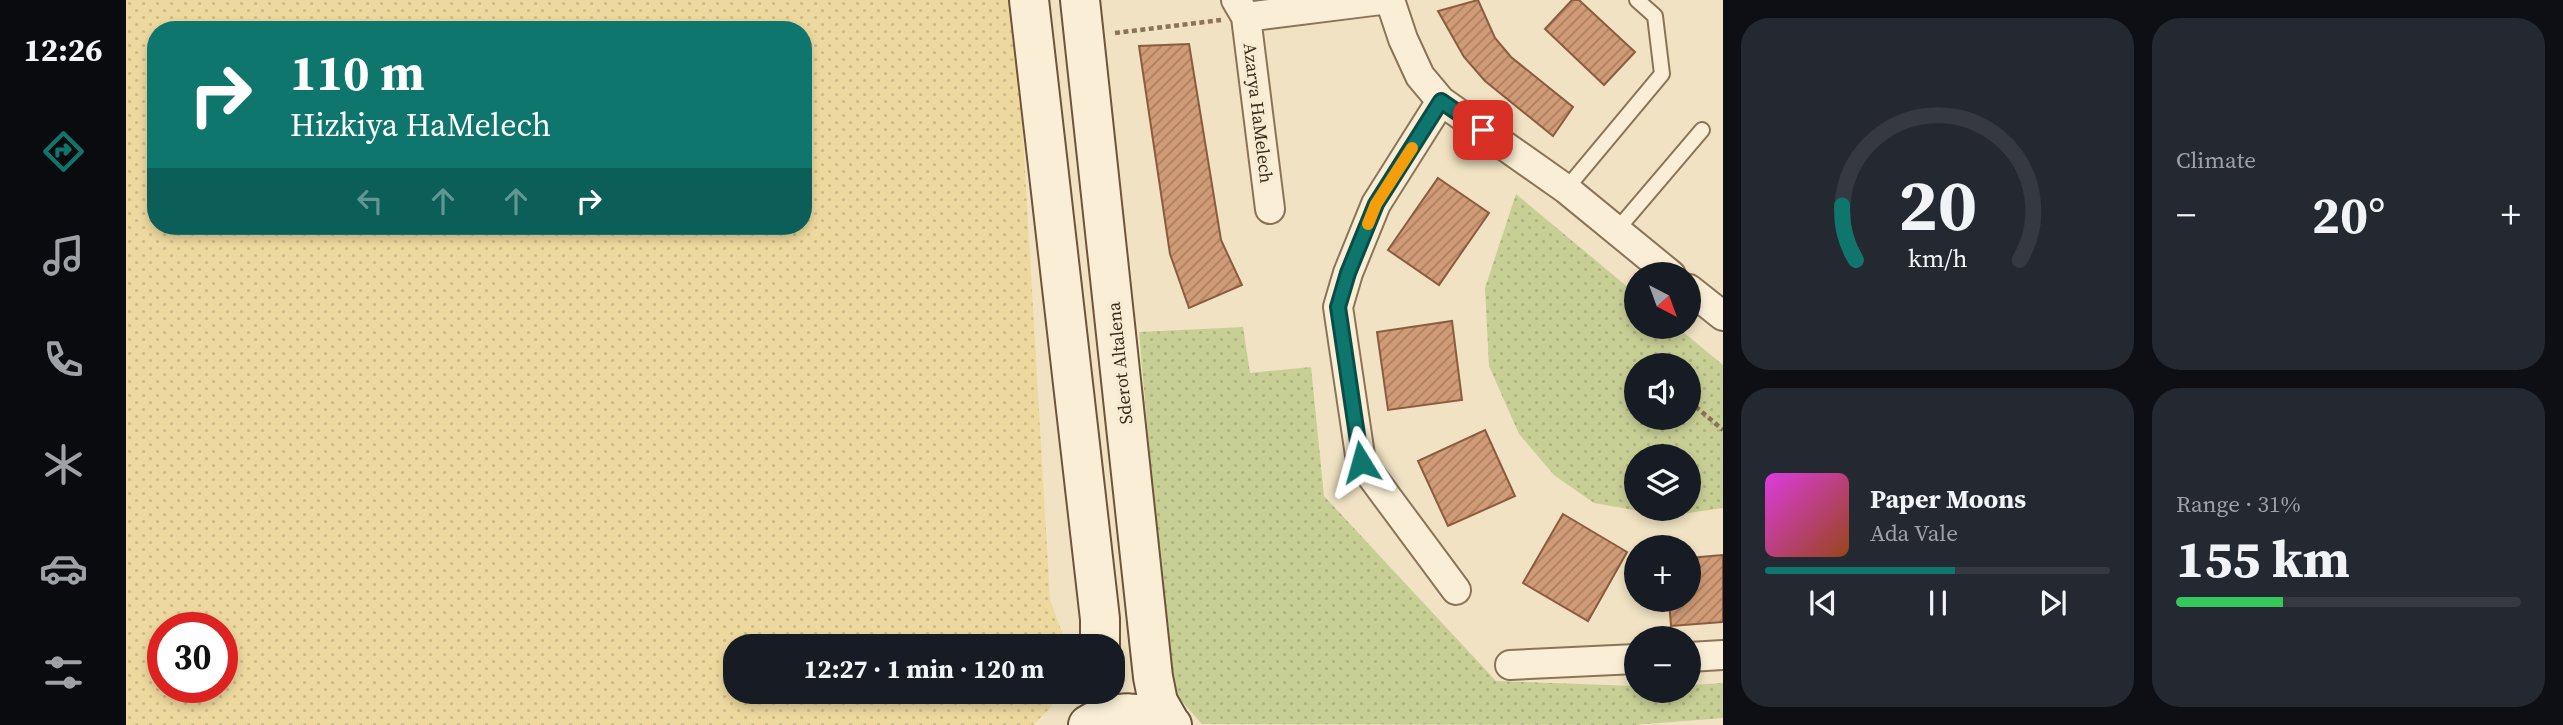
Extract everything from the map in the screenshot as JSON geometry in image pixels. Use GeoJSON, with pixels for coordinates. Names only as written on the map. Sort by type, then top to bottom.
{"type":"FeatureCollection","features":[{"type":"Feature","properties":{"kind":"main road"},"geometry":{"type":"LineString","coordinates":[[1029,0],[1100,634]]}},
{"type":"Feature","properties":{"kind":"main road","name":"Sderot Altalena"},"geometry":{"type":"LineString","coordinates":[[1080,0],[1153,677],[1158,702],[1171,724]]}},
{"type":"Feature","properties":{"kind":"main road"},"geometry":{"type":"LineString","coordinates":[[1082,725],[1091,704]]}},
{"type":"Feature","properties":{"kind":"main road"},"geometry":{"type":"LineString","coordinates":[[1088,725],[1107,716],[1123,713],[1139,713],[1171,724]]}},
{"type":"Feature","properties":{"kind":"street"},"geometry":{"type":"LineString","coordinates":[[1241,8],[1381,0]]}},
{"type":"Feature","properties":{"kind":"street"},"geometry":{"type":"LineString","coordinates":[[1390,0],[1403,39],[1420,76],[1441,101],[1566,190],[1655,262]]}},
{"type":"Feature","properties":{"kind":"street","name":"Azarya HaMelech"},"geometry":{"type":"LineString","coordinates":[[1241,8],[1270,209]]}},
{"type":"Feature","properties":{"kind":"street"},"geometry":{"type":"LineString","coordinates":[[1441,101],[1376,204],[1348,273],[1338,307],[1361,462],[1456,590]]}},
{"type":"Feature","properties":{"kind":"street"},"geometry":{"type":"LineString","coordinates":[[1701,299],[1723,316]]}},
{"type":"Feature","properties":{"kind":"street"},"geometry":{"type":"LineString","coordinates":[[1701,656],[1723,655]]}},
{"type":"Feature","properties":{"kind":"street"},"geometry":{"type":"LineString","coordinates":[[1510,665],[1624,660]]}},
{"type":"Feature","properties":{"kind":"lane"},"geometry":{"type":"LineString","coordinates":[[1566,190],[1662,74],[1655,16],[1637,0]]}},
{"type":"Feature","properties":{"kind":"lane"},"geometry":{"type":"LineString","coordinates":[[1616,231],[1702,130]]}},
{"type":"Feature","properties":{"kind":"path"},"geometry":{"type":"LineString","coordinates":[[1085,37],[1241,8]]}},
{"type":"Feature","properties":{"kind":"path"},"geometry":{"type":"LineString","coordinates":[[1701,411],[1723,430]]}},
{"type":"Feature","properties":{"kind":"sand"},"geometry":{"type":"Polygon","coordinates":[[[126,0],[1015,0],[1050,600],[1063,634],[723,634],[723,704],[1052,704],[1033,725],[126,725],[126,0]]]}},
{"type":"Feature","properties":{"kind":"green space"},"geometry":{"type":"Polygon","coordinates":[[[1516,194],[1624,284],[1624,340],[1693,340],[1723,365],[1723,508],[1701,511],[1701,444],[1624,444],[1624,508],[1594,503],[1554,475],[1519,434],[1489,366],[1485,288],[1516,194]]]}},
{"type":"Feature","properties":{"kind":"green space"},"geometry":{"type":"Polygon","coordinates":[[[1243,327],[1250,373],[1311,367],[1324,496],[1496,681],[1624,686],[1624,703],[1701,703],[1701,684],[1723,683],[1723,718],[1634,725],[1202,724],[1170,688],[1139,332],[1243,327]]]}},
{"type":"Feature","properties":{"kind":"building"},"geometry":{"type":"Polygon","coordinates":[[[1478,0],[1495,38],[1511,57],[1573,107],[1553,136],[1485,81],[1464,57],[1438,11],[1478,0]]]}},
{"type":"Feature","properties":{"kind":"building"},"geometry":{"type":"Polygon","coordinates":[[[1572,0],[1579,0],[1635,52],[1604,85],[1545,29],[1572,0]]]}},
{"type":"Feature","properties":{"kind":"building"},"geometry":{"type":"Polygon","coordinates":[[[1189,44],[1221,240],[1242,285],[1189,308],[1170,254],[1139,46],[1189,44]]]}},
{"type":"Feature","properties":{"kind":"building"},"geometry":{"type":"Polygon","coordinates":[[[1438,178],[1489,213],[1439,285],[1388,250],[1438,178]]]}},
{"type":"Feature","properties":{"kind":"building"},"geometry":{"type":"Polygon","coordinates":[[[1452,321],[1462,400],[1388,410],[1377,332],[1452,321]]]}},
{"type":"Feature","properties":{"kind":"building"},"geometry":{"type":"Polygon","coordinates":[[[1485,430],[1515,496],[1448,526],[1418,461],[1485,430]]]}},
{"type":"Feature","properties":{"kind":"building"},"geometry":{"type":"Polygon","coordinates":[[[1563,514],[1624,550],[1624,557],[1588,621],[1523,583],[1563,514]]]}},
{"type":"Feature","properties":{"kind":"building"},"geometry":{"type":"Polygon","coordinates":[[[1723,555],[1723,622],[1671,626],[1670,612],[1701,612],[1701,557],[1723,555]]]}},
{"type":"Feature","properties":{"kind":"slow traffic"},"geometry":{"type":"LineString","coordinates":[[1368,224],[1376,204],[1412,148]]}},
{"type":"Feature","properties":{"kind":"route"},"geometry":{"type":"LineString","coordinates":[[1361,462],[1338,307],[1348,273],[1376,204],[1441,101],[1483,130]]}}]}
